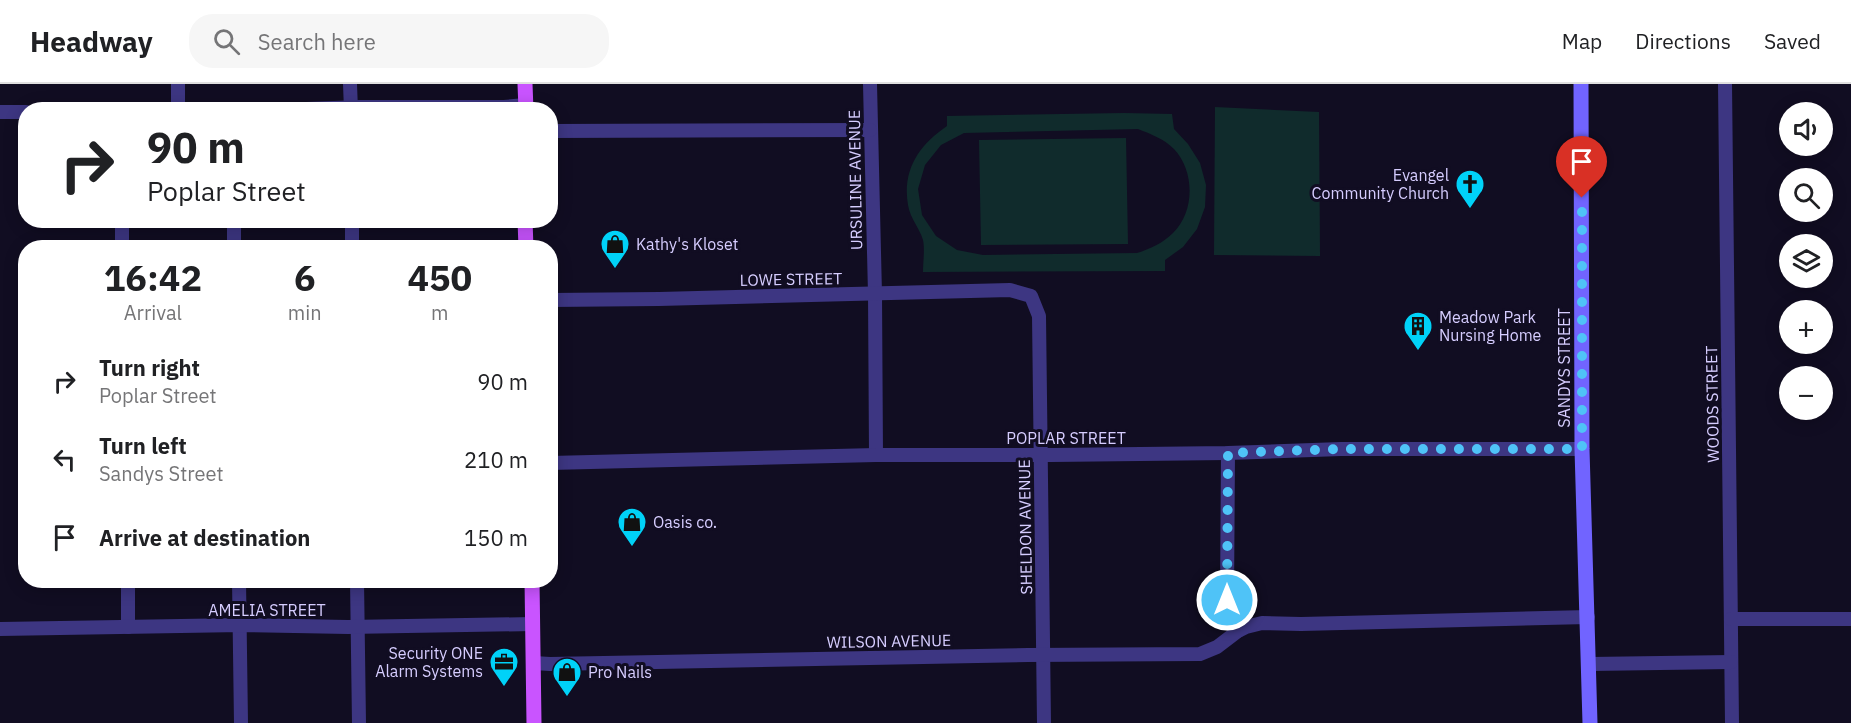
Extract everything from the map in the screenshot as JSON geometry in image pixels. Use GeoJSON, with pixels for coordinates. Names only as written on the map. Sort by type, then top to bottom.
{"type":"FeatureCollection","features":[{"type":"Feature","properties":{"kind":"main road"},"geometry":{"type":"LineString","coordinates":[[525,84],[526,102]]}},
{"type":"Feature","properties":{"kind":"main road"},"geometry":{"type":"LineString","coordinates":[[532,588],[534,723]]}},
{"type":"Feature","properties":{"kind":"street"},"geometry":{"type":"LineString","coordinates":[[178,84],[178,102]]}},
{"type":"Feature","properties":{"kind":"street"},"geometry":{"type":"LineString","coordinates":[[350,84],[351,102]]}},
{"type":"Feature","properties":{"kind":"street","name":"URSULINE AVENUE"},"geometry":{"type":"LineString","coordinates":[[870,84],[876,455]]}},
{"type":"Feature","properties":{"kind":"street","name":"SANDYS STREET"},"geometry":{"type":"LineString","coordinates":[[1581,84],[1582,449],[1590,723]]}},
{"type":"Feature","properties":{"kind":"street","name":"WOODS STREET"},"geometry":{"type":"LineString","coordinates":[[1725,84],[1732,723]]}},
{"type":"Feature","properties":{"kind":"street"},"geometry":{"type":"LineString","coordinates":[[0,112],[18,112]]}},
{"type":"Feature","properties":{"kind":"street"},"geometry":{"type":"LineString","coordinates":[[558,131],[870,130]]}},
{"type":"Feature","properties":{"kind":"street","name":"LOWE STREET"},"geometry":{"type":"LineString","coordinates":[[558,300],[1010,290],[1030,296]]}},
{"type":"Feature","properties":{"kind":"street","name":"SHELDON AVENUE"},"geometry":{"type":"LineString","coordinates":[[1030,296],[1039,316],[1044,723]]}},
{"type":"Feature","properties":{"kind":"street","name":"POPLAR STREET"},"geometry":{"type":"LineString","coordinates":[[558,463],[876,455],[1228,453],[1341,449],[1582,449]]}},
{"type":"Feature","properties":{"kind":"street"},"geometry":{"type":"LineString","coordinates":[[1228,453],[1227,600],[1238,631],[1262,623],[1588,617]]}},
{"type":"Feature","properties":{"kind":"street"},"geometry":{"type":"LineString","coordinates":[[128,588],[128,627]]}},
{"type":"Feature","properties":{"kind":"street"},"geometry":{"type":"LineString","coordinates":[[239,588],[241,723]]}},
{"type":"Feature","properties":{"kind":"street"},"geometry":{"type":"LineString","coordinates":[[357,588],[359,723]]}},
{"type":"Feature","properties":{"kind":"street"},"geometry":{"type":"LineString","coordinates":[[1731,619],[1851,619]]}},
{"type":"Feature","properties":{"kind":"street","name":"AMELIA STREET"},"geometry":{"type":"LineString","coordinates":[[0,629],[533,624]]}},
{"type":"Feature","properties":{"kind":"street","name":"WILSON AVENUE"},"geometry":{"type":"LineString","coordinates":[[534,663],[1200,654],[1217,647],[1238,631]]}},
{"type":"Feature","properties":{"kind":"street"},"geometry":{"type":"LineString","coordinates":[[1590,663],[1731,662]]}},
{"type":"Feature","properties":{"kind":"green space"},"geometry":{"type":"Polygon","coordinates":[[[1215,107],[1319,112],[1320,256],[1214,255],[1215,107]]]}},
{"type":"Feature","properties":{"kind":"green space"},"geometry":{"type":"Polygon","coordinates":[[[1172,114],[1174,129],[1188,144],[1200,163],[1206,185],[1205,207],[1197,229],[1183,247],[1165,260],[1165,271],[923,272],[923,240],[909,210],[908,181],[910,170],[921,150],[928,141],[947,126],[947,116],[1172,114]],[[1138,129],[964,133],[941,145],[925,165],[918,189],[922,215],[936,236],[957,250],[983,255],[1137,253],[1147,250],[1165,240],[1180,224],[1189,203],[1190,191],[1186,168],[1174,149],[1162,140],[1138,129]]]}},
{"type":"Feature","properties":{"kind":"green space"},"geometry":{"type":"Polygon","coordinates":[[[1126,138],[1128,244],[981,245],[979,140],[1126,138]]]}},
{"type":"Feature","properties":{"kind":"place","name":"Evangel Community Church"},"geometry":{"type":"Point","coordinates":[1470,210]}},
{"type":"Feature","properties":{"kind":"place","name":"Kathy's Kloset"},"geometry":{"type":"Point","coordinates":[615,270]}},
{"type":"Feature","properties":{"kind":"place","name":"Meadow Park Nursing Home"},"geometry":{"type":"Point","coordinates":[1418,352]}},
{"type":"Feature","properties":{"kind":"place","name":"Oasis co."},"geometry":{"type":"Point","coordinates":[632,548]}},
{"type":"Feature","properties":{"kind":"place","name":"Security ONE Alarm Systems"},"geometry":{"type":"Point","coordinates":[504,688]}},
{"type":"Feature","properties":{"kind":"place","name":"Pro Nails"},"geometry":{"type":"Point","coordinates":[567,698]}},
{"type":"Feature","properties":{"kind":"route"},"geometry":{"type":"LineString","coordinates":[[1227,600],[1228,453],[1341,449],[1582,449],[1582,198]]}}]}
